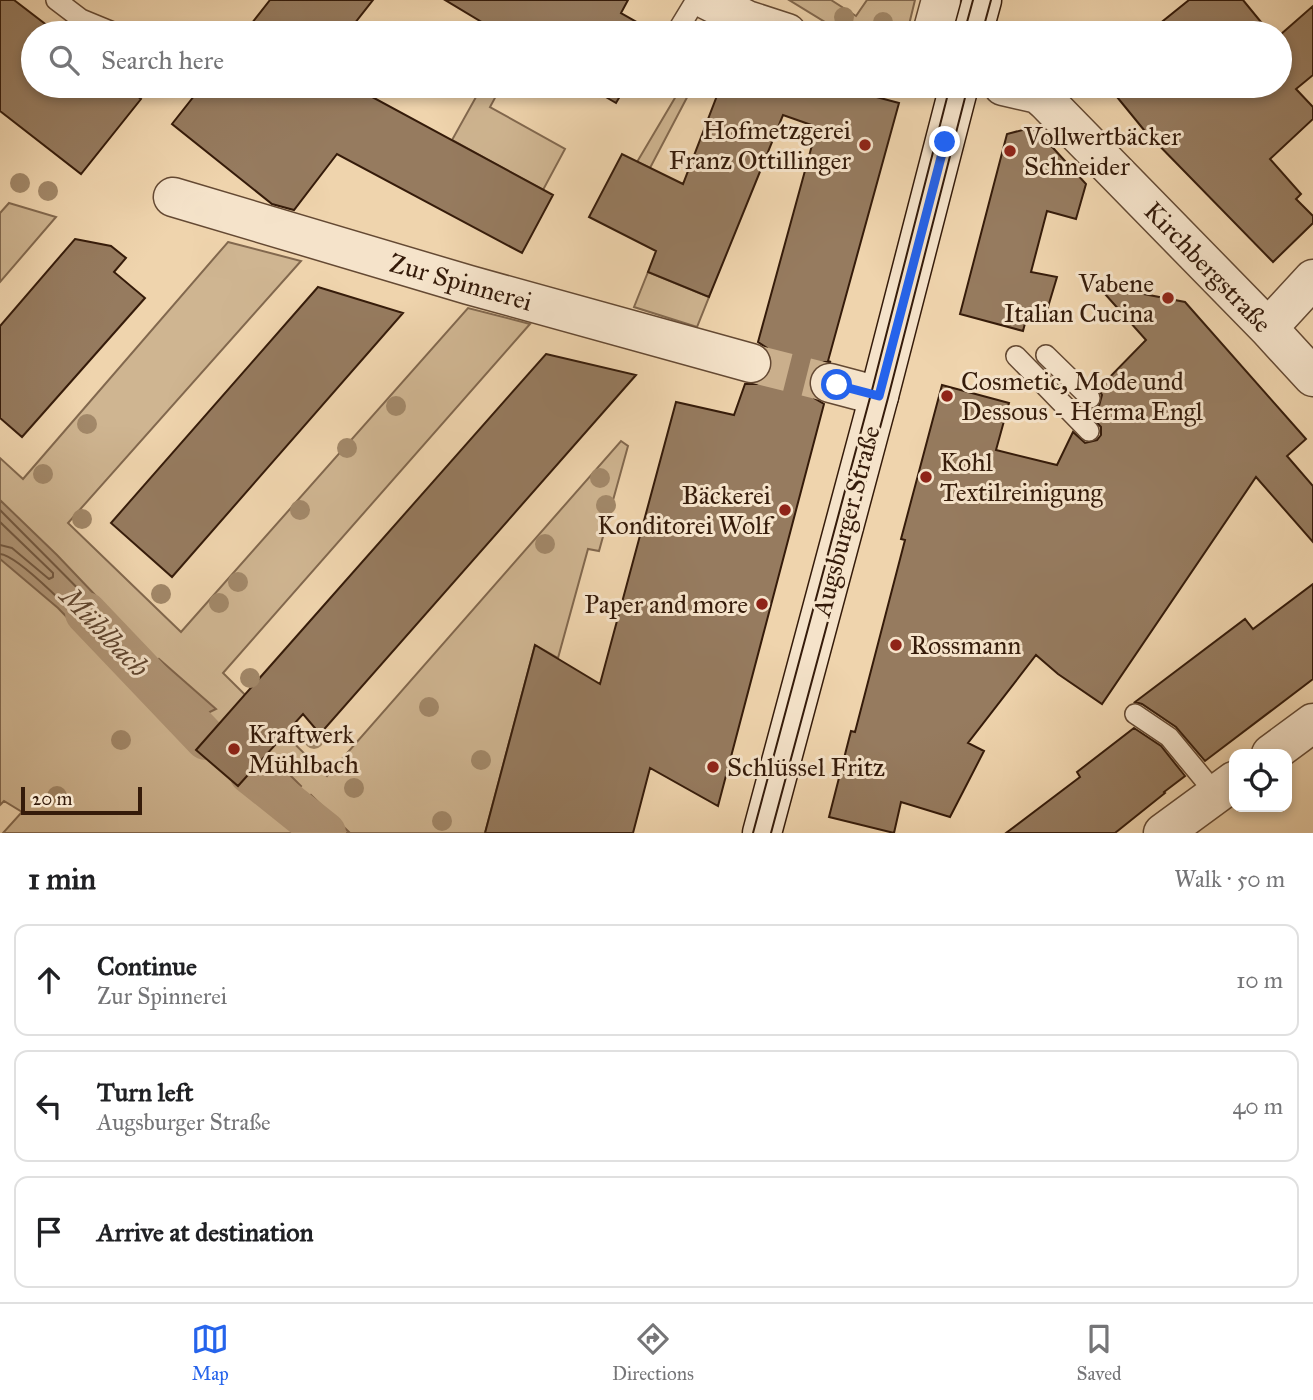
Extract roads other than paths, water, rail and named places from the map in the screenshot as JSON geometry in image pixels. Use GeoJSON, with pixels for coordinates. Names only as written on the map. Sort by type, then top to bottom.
{"type":"FeatureCollection","features":[{"type":"Feature","properties":{"kind":"street"},"geometry":{"type":"LineString","coordinates":[[707,0],[750,21]]}},
{"type":"Feature","properties":{"kind":"street"},"geometry":{"type":"LineString","coordinates":[[935,21],[941,0]]}},
{"type":"Feature","properties":{"kind":"street"},"geometry":{"type":"LineString","coordinates":[[976,21],[982,0]]}},
{"type":"Feature","properties":{"kind":"street","name":"Augsburger Straße"},"geometry":{"type":"LineString","coordinates":[[762,833],[956,98]]}},
{"type":"Feature","properties":{"kind":"street","name":"Kirchbergstraße"},"geometry":{"type":"LineString","coordinates":[[1043,98],[1313,377]]}},
{"type":"Feature","properties":{"kind":"street","name":"Zur Spinnerei"},"geometry":{"type":"LineString","coordinates":[[173,197],[468,285],[751,363]]}},
{"type":"Feature","properties":{"kind":"street"},"geometry":{"type":"LineString","coordinates":[[1268,328],[1313,279]]}},
{"type":"Feature","properties":{"kind":"street"},"geometry":{"type":"LineString","coordinates":[[830,383],[879,396]]}},
{"type":"Feature","properties":{"kind":"street"},"geometry":{"type":"LineString","coordinates":[[1278,749],[1313,723]]}},
{"type":"Feature","properties":{"kind":"street"},"geometry":{"type":"LineString","coordinates":[[1163,833],[1225,788]]}},
{"type":"Feature","properties":{"kind":"lane"},"geometry":{"type":"LineString","coordinates":[[56,0],[86,21]]}},
{"type":"Feature","properties":{"kind":"lane"},"geometry":{"type":"LineString","coordinates":[[683,21],[696,0]]}},
{"type":"Feature","properties":{"kind":"lane"},"geometry":{"type":"LineString","coordinates":[[1046,355],[1090,398]]}},
{"type":"Feature","properties":{"kind":"lane"},"geometry":{"type":"LineString","coordinates":[[1016,356],[1090,431]]}},
{"type":"Feature","properties":{"kind":"lane"},"geometry":{"type":"LineString","coordinates":[[1135,714],[1169,737],[1225,788]]}},
{"type":"Feature","properties":{"kind":"water"},"geometry":{"type":"Polygon","coordinates":[[[0,500],[138,640],[114,666],[58,608],[0,559],[0,500]]]}},
{"type":"Feature","properties":{"kind":"water"},"geometry":{"type":"Polygon","coordinates":[[[159,659],[216,709],[175,729],[132,688],[159,659]]]}},
{"type":"Feature","properties":{"kind":"water"},"geometry":{"type":"Polygon","coordinates":[[[267,752],[301,786],[276,814],[239,785],[267,752]]]}},
{"type":"Feature","properties":{"kind":"water"},"geometry":{"type":"Polygon","coordinates":[[[311,795],[350,833],[299,833],[287,823],[311,795]]]}},
{"type":"Feature","properties":{"kind":"waterway","name":"Mühlbach"},"geometry":{"type":"LineString","coordinates":[[86,613],[206,739]]}},
{"type":"Feature","properties":{"kind":"waterway","name":"Mühlbach"},"geometry":{"type":"LineString","coordinates":[[250,773],[325,833]]}},
{"type":"Feature","properties":{"kind":"tunnel"},"geometry":{"type":"LineString","coordinates":[[751,363],[830,383]]}},
{"type":"Feature","properties":{"kind":"tram line"},"geometry":{"type":"LineString","coordinates":[[967,21],[973,0]]}},
{"type":"Feature","properties":{"kind":"tram line"},"geometry":{"type":"LineString","coordinates":[[985,21],[991,0]]}},
{"type":"Feature","properties":{"kind":"tram line"},"geometry":{"type":"LineString","coordinates":[[753,833],[871,394],[947,98]]}},
{"type":"Feature","properties":{"kind":"tram line"},"geometry":{"type":"LineString","coordinates":[[771,833],[888,398],[965,98]]}},
{"type":"Feature","properties":{"kind":"place","name":"Hofmetzgerei Franz Ottillinger"},"geometry":{"type":"Point","coordinates":[865,145]}},
{"type":"Feature","properties":{"kind":"place","name":"Vollwertbäcker Schneider"},"geometry":{"type":"Point","coordinates":[1010,151]}},
{"type":"Feature","properties":{"kind":"place","name":"Vabene Italian Cucina"},"geometry":{"type":"Point","coordinates":[1168,298]}},
{"type":"Feature","properties":{"kind":"place","name":"Cosmetic, Mode und Dessous - Herma Engl"},"geometry":{"type":"Point","coordinates":[947,396]}},
{"type":"Feature","properties":{"kind":"place","name":"Kohl Textilreinigung"},"geometry":{"type":"Point","coordinates":[926,477]}},
{"type":"Feature","properties":{"kind":"place","name":"Bäckerei Konditorei Wolf"},"geometry":{"type":"Point","coordinates":[785,510]}},
{"type":"Feature","properties":{"kind":"place","name":"Paper and more"},"geometry":{"type":"Point","coordinates":[762,604]}},
{"type":"Feature","properties":{"kind":"place","name":"Rossmann"},"geometry":{"type":"Point","coordinates":[896,645]}},
{"type":"Feature","properties":{"kind":"place","name":"Kraftwerk Mühlbach"},"geometry":{"type":"Point","coordinates":[234,749]}},
{"type":"Feature","properties":{"kind":"place","name":"Schlüssel Fritz"},"geometry":{"type":"Point","coordinates":[713,767]}}]}
